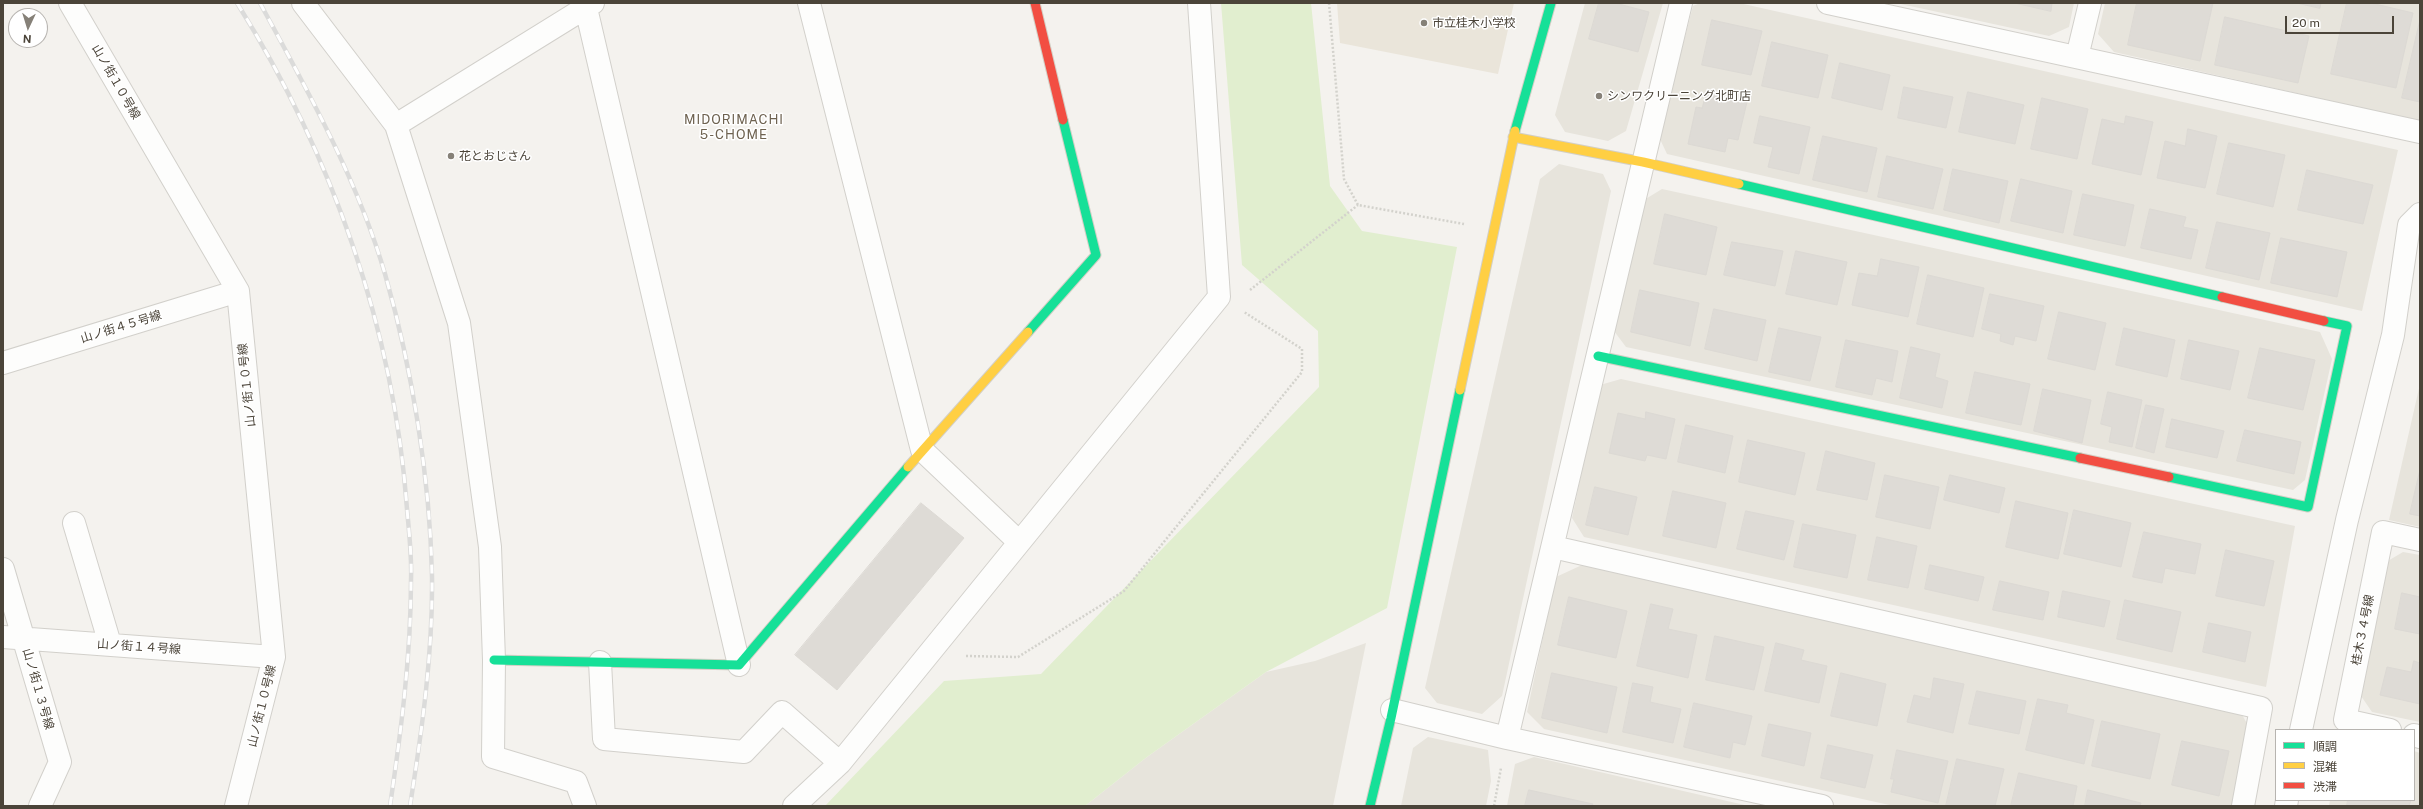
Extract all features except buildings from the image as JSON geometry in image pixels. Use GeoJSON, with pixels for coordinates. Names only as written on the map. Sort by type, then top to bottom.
{"type":"FeatureCollection","features":[{"type":"Feature","properties":{"kind":"street","name":"山ノ街１０号線"},"geometry":{"type":"LineString","coordinates":[[70,3],[238,291],[274,657],[236,806]]}},
{"type":"Feature","properties":{"kind":"street"},"geometry":{"type":"LineString","coordinates":[[303,3],[396,125],[459,323],[490,548],[494,660],[494,757],[576,782],[585,806]]}},
{"type":"Feature","properties":{"kind":"street"},"geometry":{"type":"LineString","coordinates":[[809,3],[922,450],[1020,542]]}},
{"type":"Feature","properties":{"kind":"street"},"geometry":{"type":"LineString","coordinates":[[739,665],[922,450],[1096,254],[1035,3]]}},
{"type":"Feature","properties":{"kind":"street"},"geometry":{"type":"LineString","coordinates":[[794,806],[840,762],[1219,297],[1199,3]]}},
{"type":"Feature","properties":{"kind":"street"},"geometry":{"type":"LineString","coordinates":[[1370,806],[1392,710],[1513,137],[1551,3]]}},
{"type":"Feature","properties":{"kind":"street"},"geometry":{"type":"LineString","coordinates":[[1507,738],[1681,3]]}},
{"type":"Feature","properties":{"kind":"street"},"geometry":{"type":"LineString","coordinates":[[1828,3],[2420,132]]}},
{"type":"Feature","properties":{"kind":"street"},"geometry":{"type":"LineString","coordinates":[[2077,57],[2090,3]]}},
{"type":"Feature","properties":{"kind":"street"},"geometry":{"type":"LineString","coordinates":[[396,125],[587,5],[739,665]]}},
{"type":"Feature","properties":{"kind":"street"},"geometry":{"type":"LineString","coordinates":[[1513,137],[1644,162],[2347,326],[2308,507],[1598,356]]}},
{"type":"Feature","properties":{"kind":"street"},"geometry":{"type":"LineString","coordinates":[[2301,729],[2345,528],[2393,335],[2409,225],[2420,214]]}},
{"type":"Feature","properties":{"kind":"street","name":"山ノ街４５号線"},"geometry":{"type":"LineString","coordinates":[[3,363],[238,291]]}},
{"type":"Feature","properties":{"kind":"street"},"geometry":{"type":"LineString","coordinates":[[74,523],[110,644]]}},
{"type":"Feature","properties":{"kind":"street","name":"桂木３４号線"},"geometry":{"type":"LineString","coordinates":[[2386,729],[2345,720],[2383,532],[2420,540]]}},
{"type":"Feature","properties":{"kind":"street"},"geometry":{"type":"LineString","coordinates":[[1553,547],[2261,708],[2243,806]]}},
{"type":"Feature","properties":{"kind":"street","name":"山ノ街１３号線"},"geometry":{"type":"LineString","coordinates":[[3,569],[13,637],[60,762],[40,806]]}},
{"type":"Feature","properties":{"kind":"street","name":"山ノ街１４号線"},"geometry":{"type":"LineString","coordinates":[[13,637],[274,657]]}},
{"type":"Feature","properties":{"kind":"street"},"geometry":{"type":"LineString","coordinates":[[494,660],[739,665]]}},
{"type":"Feature","properties":{"kind":"street"},"geometry":{"type":"LineString","coordinates":[[600,662],[604,739],[744,752],[782,712],[840,762]]}},
{"type":"Feature","properties":{"kind":"street"},"geometry":{"type":"LineString","coordinates":[[1392,710],[1507,738],[1822,806]]}},
{"type":"Feature","properties":{"kind":"path"},"geometry":{"type":"LineString","coordinates":[[1329,3],[1344,179],[1358,205]]}},
{"type":"Feature","properties":{"kind":"path"},"geometry":{"type":"LineString","coordinates":[[1219,297],[1247,292],[1358,205],[1468,224]]}},
{"type":"Feature","properties":{"kind":"path"},"geometry":{"type":"LineString","coordinates":[[927,656],[1018,657],[1124,591],[1302,372],[1302,350],[1219,297]]}},
{"type":"Feature","properties":{"kind":"path"},"geometry":{"type":"LineString","coordinates":[[1494,806],[1507,738]]}},
{"type":"Feature","properties":{"kind":"shaded area","name":"市立桂木小学校"},"geometry":{"type":"Polygon","coordinates":[[[1337,3],[1514,3],[1498,74],[1340,43],[1337,3]]]}},
{"type":"Feature","properties":{"kind":"shaded area"},"geometry":{"type":"Polygon","coordinates":[[[1585,3],[1663,3],[1626,131],[1608,141],[1565,132],[1555,115],[1585,3]]]}},
{"type":"Feature","properties":{"kind":"shaded area"},"geometry":{"type":"Polygon","coordinates":[[[1700,3],[1739,3],[2398,150],[2362,311],[1667,154],[1659,137],[1693,6],[1700,3]]]}},
{"type":"Feature","properties":{"kind":"shaded area"},"geometry":{"type":"Polygon","coordinates":[[[1896,3],[2074,3],[2069,27],[2049,36],[1896,3]]]}},
{"type":"Feature","properties":{"kind":"shaded area"},"geometry":{"type":"Polygon","coordinates":[[[2105,3],[2420,3],[2420,121],[2114,52],[2098,34],[2105,3]]]}},
{"type":"Feature","properties":{"kind":"shaded area"},"geometry":{"type":"Polygon","coordinates":[[[1559,164],[1603,174],[1611,191],[1502,696],[1482,714],[1437,703],[1425,688],[1540,179],[1559,164]]]}},
{"type":"Feature","properties":{"kind":"shaded area"},"geometry":{"type":"Polygon","coordinates":[[[1662,189],[2320,332],[2332,359],[2305,480],[2293,490],[1626,347],[1614,331],[1644,200],[1662,189]]]}},
{"type":"Feature","properties":{"kind":"shaded area"},"geometry":{"type":"Polygon","coordinates":[[[1621,379],[2295,526],[2266,687],[1584,537],[1572,518],[1600,385],[1621,379]]]}},
{"type":"Feature","properties":{"kind":"shaded area"},"geometry":{"type":"Polygon","coordinates":[[[2420,384],[2420,527],[2389,520],[2420,384]]]}},
{"type":"Feature","properties":{"kind":"shaded area"},"geometry":{"type":"Polygon","coordinates":[[[2403,552],[2420,555],[2420,722],[2372,712],[2359,693],[2381,565],[2403,552]]]}},
{"type":"Feature","properties":{"kind":"shaded area"},"geometry":{"type":"Polygon","coordinates":[[[1582,565],[2240,711],[2250,729],[2233,806],[1894,806],[1544,729],[1527,712],[1556,577],[1582,565]]]}},
{"type":"Feature","properties":{"kind":"shaded area"},"geometry":{"type":"Polygon","coordinates":[[[1366,643],[1333,806],[1085,806],[1147,757],[1266,672],[1315,661],[1366,643]]]}},
{"type":"Feature","properties":{"kind":"shaded area"},"geometry":{"type":"Polygon","coordinates":[[[1428,737],[1488,750],[1491,781],[1486,806],[1401,806],[1413,748],[1428,737]]]}},
{"type":"Feature","properties":{"kind":"shaded area"},"geometry":{"type":"Polygon","coordinates":[[[2415,751],[2420,753],[2420,806],[2329,806],[2330,801],[2415,801],[2415,751]]]}},
{"type":"Feature","properties":{"kind":"shaded area"},"geometry":{"type":"Polygon","coordinates":[[[1534,757],[1749,806],[1507,806],[1515,764],[1534,757]]]}},
{"type":"Feature","properties":{"kind":"green space"},"geometry":{"type":"Polygon","coordinates":[[[1221,3],[1311,3],[1330,186],[1362,231],[1457,247],[1387,608],[1266,672],[1147,757],[1085,806],[825,806],[944,681],[1041,674],[1319,387],[1318,331],[1242,265],[1221,3]]]}},
{"type":"Feature","properties":{"kind":"railway"},"geometry":{"type":"LineString","coordinates":[[237,3],[271,61],[302,121],[329,182],[353,246],[373,310],[388,375],[400,442],[411,553],[411,608],[407,665],[390,806]]}},
{"type":"Feature","properties":{"kind":"railway"},"geometry":{"type":"LineString","coordinates":[[260,3],[330,135],[346,169],[374,238],[395,310],[411,385],[418,424],[428,501],[431,539],[432,605],[426,691],[410,806]]}},
{"type":"Feature","properties":{"kind":"traffic: fast"},"geometry":{"type":"LineString","coordinates":[[1515,131],[1551,3]]}},
{"type":"Feature","properties":{"kind":"traffic: fast"},"geometry":{"type":"LineString","coordinates":[[1028,332],[1096,255],[1063,120]]}},
{"type":"Feature","properties":{"kind":"traffic: fast"},"geometry":{"type":"LineString","coordinates":[[1739,184],[2222,297]]}},
{"type":"Feature","properties":{"kind":"traffic: fast"},"geometry":{"type":"LineString","coordinates":[[2169,477],[2308,507],[2347,326],[2324,321]]}},
{"type":"Feature","properties":{"kind":"traffic: fast"},"geometry":{"type":"LineString","coordinates":[[1598,356],[2080,458]]}},
{"type":"Feature","properties":{"kind":"traffic: fast"},"geometry":{"type":"LineString","coordinates":[[1370,806],[1391,718],[1460,390]]}},
{"type":"Feature","properties":{"kind":"traffic: fast"},"geometry":{"type":"LineString","coordinates":[[494,660],[739,665],[908,467]]}},
{"type":"Feature","properties":{"kind":"traffic: slow"},"geometry":{"type":"LineString","coordinates":[[1460,390],[1515,131]]}},
{"type":"Feature","properties":{"kind":"traffic: slow"},"geometry":{"type":"LineString","coordinates":[[1513,137],[1643,162],[1739,184]]}},
{"type":"Feature","properties":{"kind":"traffic: slow"},"geometry":{"type":"LineString","coordinates":[[908,467],[1028,332]]}},
{"type":"Feature","properties":{"kind":"traffic: jam"},"geometry":{"type":"LineString","coordinates":[[1035,3],[1063,120]]}},
{"type":"Feature","properties":{"kind":"traffic: jam"},"geometry":{"type":"LineString","coordinates":[[2222,297],[2324,321]]}},
{"type":"Feature","properties":{"kind":"traffic: jam"},"geometry":{"type":"LineString","coordinates":[[2080,458],[2169,477]]}},
{"type":"Feature","properties":{"kind":"place","name":"市立桂木小学校"},"geometry":{"type":"Point","coordinates":[1424,23]}},
{"type":"Feature","properties":{"kind":"place","name":"シンワクリーニング北町店"},"geometry":{"type":"Point","coordinates":[1599,96]}},
{"type":"Feature","properties":{"kind":"place","name":"花とおじさん"},"geometry":{"type":"Point","coordinates":[451,156]}},
{"type":"Feature","properties":{"kind":"district","name":"MIDORIMACHI 5-CHOME"},"geometry":{"type":"Point","coordinates":[734,128]}}]}
